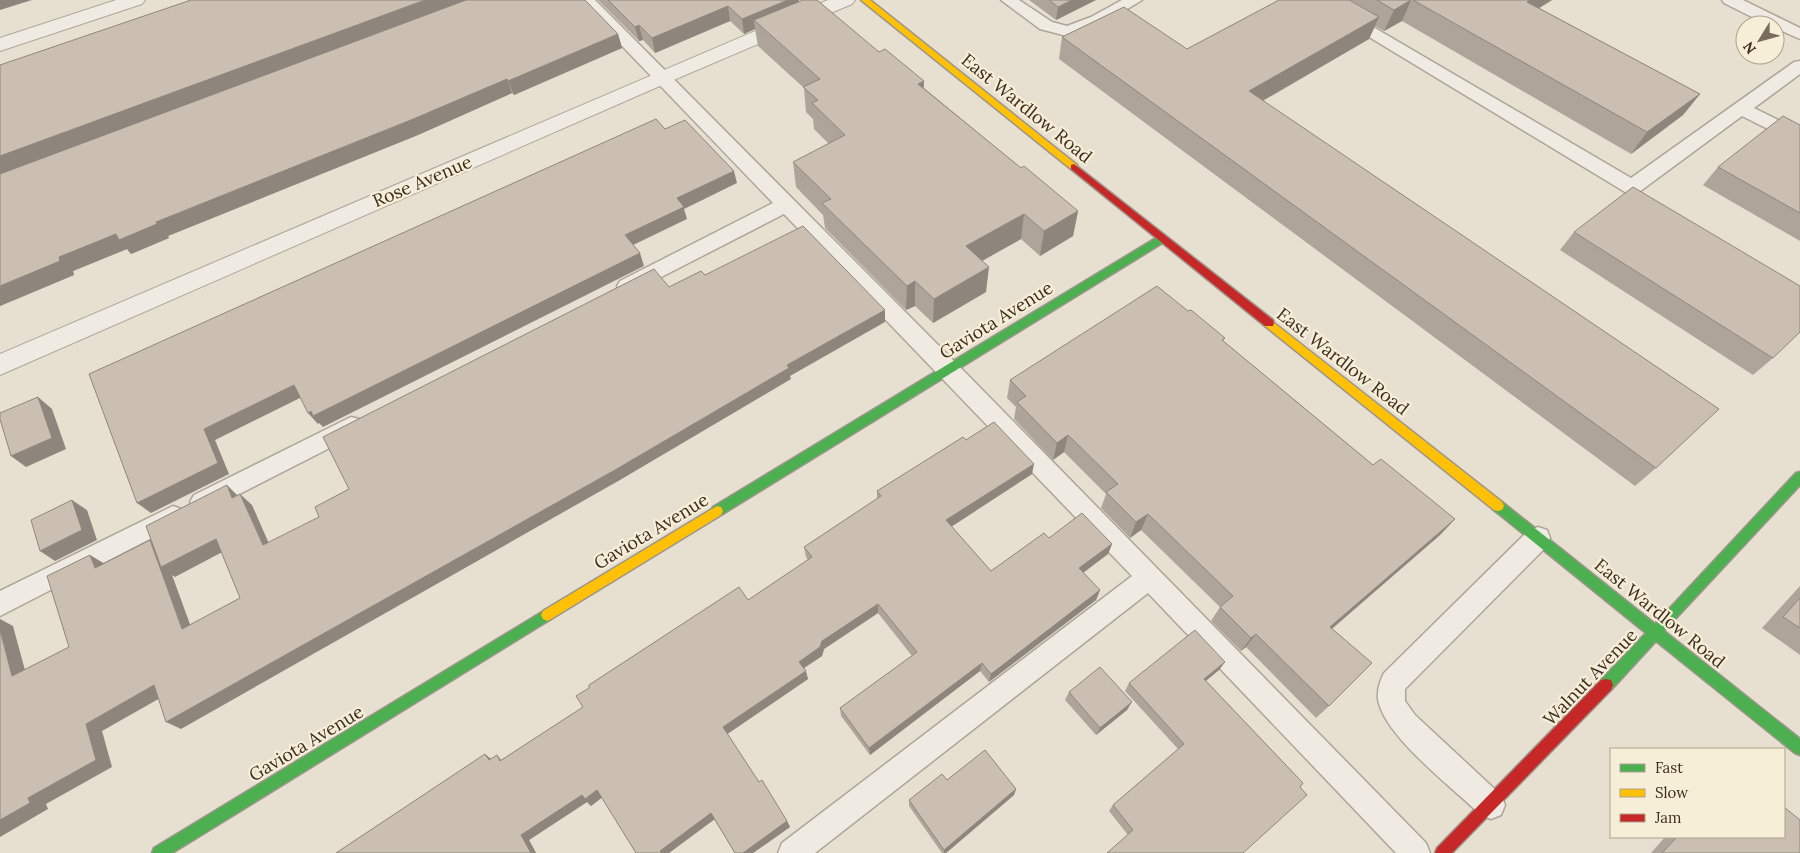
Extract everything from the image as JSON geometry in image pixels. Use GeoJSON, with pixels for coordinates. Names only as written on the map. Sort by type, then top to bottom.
{"type":"FeatureCollection","features":[{"type":"Feature","properties":{"kind":"street"},"geometry":{"type":"LineString","coordinates":[[0,45],[135,0]]}},
{"type":"Feature","properties":{"kind":"street","name":"Rose Avenue"},"geometry":{"type":"LineString","coordinates":[[0,365],[662,77],[845,0]]}},
{"type":"Feature","properties":{"kind":"street","name":"East Wardlow Road"},"geometry":{"type":"LineString","coordinates":[[866,0],[1162,239],[1800,748]]}},
{"type":"Feature","properties":{"kind":"street","name":"Gaviota Avenue"},"geometry":{"type":"LineString","coordinates":[[159,853],[1162,239]]}},
{"type":"Feature","properties":{"kind":"street","name":"Walnut Avenue"},"geometry":{"type":"LineString","coordinates":[[1442,853],[1657,633],[1800,477]]}},
{"type":"Feature","properties":{"kind":"lane"},"geometry":{"type":"LineString","coordinates":[[586,0],[949,370],[1416,853]]}},
{"type":"Feature","properties":{"kind":"lane"},"geometry":{"type":"LineString","coordinates":[[1009,0],[1045,25],[1061,32],[1075,31],[1134,0]]}},
{"type":"Feature","properties":{"kind":"lane"},"geometry":{"type":"LineString","coordinates":[[1316,0],[1632,187],[1800,66]]}},
{"type":"Feature","properties":{"kind":"lane"},"geometry":{"type":"LineString","coordinates":[[1730,0],[1800,34]]}},
{"type":"Feature","properties":{"kind":"lane"},"geometry":{"type":"LineString","coordinates":[[1742,109],[1800,139]]}},
{"type":"Feature","properties":{"kind":"lane"},"geometry":{"type":"LineString","coordinates":[[610,294],[787,204]]}},
{"type":"Feature","properties":{"kind":"lane"},"geometry":{"type":"LineString","coordinates":[[0,604],[372,415]]}},
{"type":"Feature","properties":{"kind":"lane"},"geometry":{"type":"LineString","coordinates":[[1491,804],[1406,725],[1394,710],[1389,695],[1393,682],[1538,538]]}},
{"type":"Feature","properties":{"kind":"lane"},"geometry":{"type":"LineString","coordinates":[[792,853],[1150,577]]}},
{"type":"Feature","properties":{"kind":"building"},"geometry":{"type":"Polygon","coordinates":[[[191,0],[425,0],[0,156],[0,65],[191,0]]]}},
{"type":"Feature","properties":{"kind":"building"},"geometry":{"type":"Polygon","coordinates":[[[466,0],[585,0],[618,34],[508,81],[507,79],[411,120],[156,222],[157,224],[119,240],[116,234],[59,257],[60,261],[0,286],[0,174],[466,0]]]}},
{"type":"Feature","properties":{"kind":"building"},"geometry":{"type":"Polygon","coordinates":[[[608,0],[788,0],[742,19],[728,6],[652,38],[639,25],[635,27],[608,0]]]}},
{"type":"Feature","properties":{"kind":"building"},"geometry":{"type":"Polygon","coordinates":[[[803,0],[817,0],[879,52],[885,49],[924,81],[918,84],[1021,168],[1024,166],[1078,211],[1044,231],[1024,214],[966,246],[989,267],[934,299],[915,281],[907,286],[822,203],[831,199],[793,162],[845,135],[812,103],[818,100],[803,87],[820,79],[754,20],[803,0]]]}},
{"type":"Feature","properties":{"kind":"building"},"geometry":{"type":"Polygon","coordinates":[[[1049,0],[1072,0],[1058,7],[1049,0]]]}},
{"type":"Feature","properties":{"kind":"building"},"geometry":{"type":"Polygon","coordinates":[[[1279,0],[1349,0],[1379,17],[1249,91],[1719,409],[1656,468],[1062,37],[1124,7],[1187,49],[1279,0]]]}},
{"type":"Feature","properties":{"kind":"building"},"geometry":{"type":"Polygon","coordinates":[[[1377,0],[1411,0],[1394,10],[1377,0]]]}},
{"type":"Feature","properties":{"kind":"building"},"geometry":{"type":"Polygon","coordinates":[[[1413,0],[1530,0],[1527,2],[1700,94],[1647,132],[1413,0]]]}},
{"type":"Feature","properties":{"kind":"building"},"geometry":{"type":"Polygon","coordinates":[[[1783,116],[1800,125],[1800,213],[1718,167],[1783,116]]]}},
{"type":"Feature","properties":{"kind":"building"},"geometry":{"type":"Polygon","coordinates":[[[656,119],[665,129],[685,120],[734,171],[677,198],[684,207],[625,235],[640,253],[313,416],[311,411],[308,413],[294,385],[204,429],[218,463],[137,503],[89,374],[656,119]]]}},
{"type":"Feature","properties":{"kind":"building"},"geometry":{"type":"Polygon","coordinates":[[[1633,187],[1800,286],[1800,332],[1773,358],[1574,232],[1633,187]]]}},
{"type":"Feature","properties":{"kind":"building"},"geometry":{"type":"Polygon","coordinates":[[[803,226],[885,310],[787,365],[789,368],[615,470],[166,722],[154,685],[86,724],[96,760],[28,798],[30,803],[0,820],[0,630],[12,676],[69,647],[47,576],[90,555],[95,568],[150,540],[182,629],[240,598],[216,539],[161,567],[146,526],[227,485],[232,498],[240,494],[263,545],[319,517],[315,507],[349,489],[323,437],[654,269],[669,287],[701,271],[705,275],[803,226]]]}},
{"type":"Feature","properties":{"kind":"building"},"geometry":{"type":"Polygon","coordinates":[[[1157,286],[1188,311],[1191,310],[1225,338],[1222,340],[1373,465],[1381,459],[1455,519],[1330,627],[1372,663],[1329,706],[1256,634],[1251,638],[1220,607],[1233,596],[1148,514],[1136,522],[1106,492],[1118,484],[1068,435],[1057,443],[1017,402],[1026,396],[1010,380],[1157,286]]]}},
{"type":"Feature","properties":{"kind":"building"},"geometry":{"type":"Polygon","coordinates":[[[38,397],[52,438],[11,456],[0,413],[38,397]]]}},
{"type":"Feature","properties":{"kind":"building"},"geometry":{"type":"Polygon","coordinates":[[[994,422],[1034,464],[946,520],[991,571],[1044,533],[1049,538],[1082,513],[1112,544],[1079,568],[1100,590],[991,674],[982,663],[869,748],[840,708],[917,652],[878,604],[822,641],[820,647],[799,662],[806,671],[723,727],[759,782],[762,780],[787,821],[743,853],[735,853],[711,813],[660,851],[662,853],[636,853],[597,790],[585,799],[582,795],[521,835],[531,853],[336,853],[485,754],[489,760],[497,755],[500,761],[583,707],[576,696],[589,688],[589,685],[739,587],[748,600],[812,557],[804,547],[881,496],[877,491],[963,437],[966,440],[994,422]]]}},
{"type":"Feature","properties":{"kind":"building"},"geometry":{"type":"Polygon","coordinates":[[[72,500],[82,530],[40,551],[31,520],[72,500]]]}},
{"type":"Feature","properties":{"kind":"building"},"geometry":{"type":"Polygon","coordinates":[[[1800,598],[1800,628],[1783,617],[1800,598]]]}},
{"type":"Feature","properties":{"kind":"building"},"geometry":{"type":"Polygon","coordinates":[[[1195,630],[1225,662],[1204,679],[1303,783],[1300,787],[1307,795],[1243,853],[1107,853],[1133,830],[1113,805],[1184,744],[1129,683],[1195,630]]]}},
{"type":"Feature","properties":{"kind":"building"},"geometry":{"type":"Polygon","coordinates":[[[1100,667],[1132,702],[1100,728],[1069,692],[1100,667]]]}},
{"type":"Feature","properties":{"kind":"building"},"geometry":{"type":"Polygon","coordinates":[[[985,750],[1016,789],[944,850],[909,800],[942,774],[947,780],[985,750]]]}},
{"type":"Feature","properties":{"kind":"building"},"geometry":{"type":"Polygon","coordinates":[[[1785,808],[1800,820],[1800,853],[1662,853],[1676,838],[1785,838],[1785,808]]]}},
{"type":"Feature","properties":{"kind":"traffic: fast"},"geometry":{"type":"LineString","coordinates":[[717,511],[1161,239]]}},
{"type":"Feature","properties":{"kind":"traffic: fast"},"geometry":{"type":"LineString","coordinates":[[1606,685],[1800,477]]}},
{"type":"Feature","properties":{"kind":"traffic: fast"},"geometry":{"type":"LineString","coordinates":[[1498,506],[1800,748]]}},
{"type":"Feature","properties":{"kind":"traffic: fast"},"geometry":{"type":"LineString","coordinates":[[159,853],[547,615]]}},
{"type":"Feature","properties":{"kind":"traffic: slow"},"geometry":{"type":"LineString","coordinates":[[865,0],[1074,167]]}},
{"type":"Feature","properties":{"kind":"traffic: slow"},"geometry":{"type":"LineString","coordinates":[[1269,323],[1498,506]]}},
{"type":"Feature","properties":{"kind":"traffic: slow"},"geometry":{"type":"LineString","coordinates":[[547,615],[717,511]]}},
{"type":"Feature","properties":{"kind":"traffic: jam"},"geometry":{"type":"LineString","coordinates":[[1074,167],[1269,323]]}},
{"type":"Feature","properties":{"kind":"traffic: jam"},"geometry":{"type":"LineString","coordinates":[[1442,853],[1606,685]]}}]}
